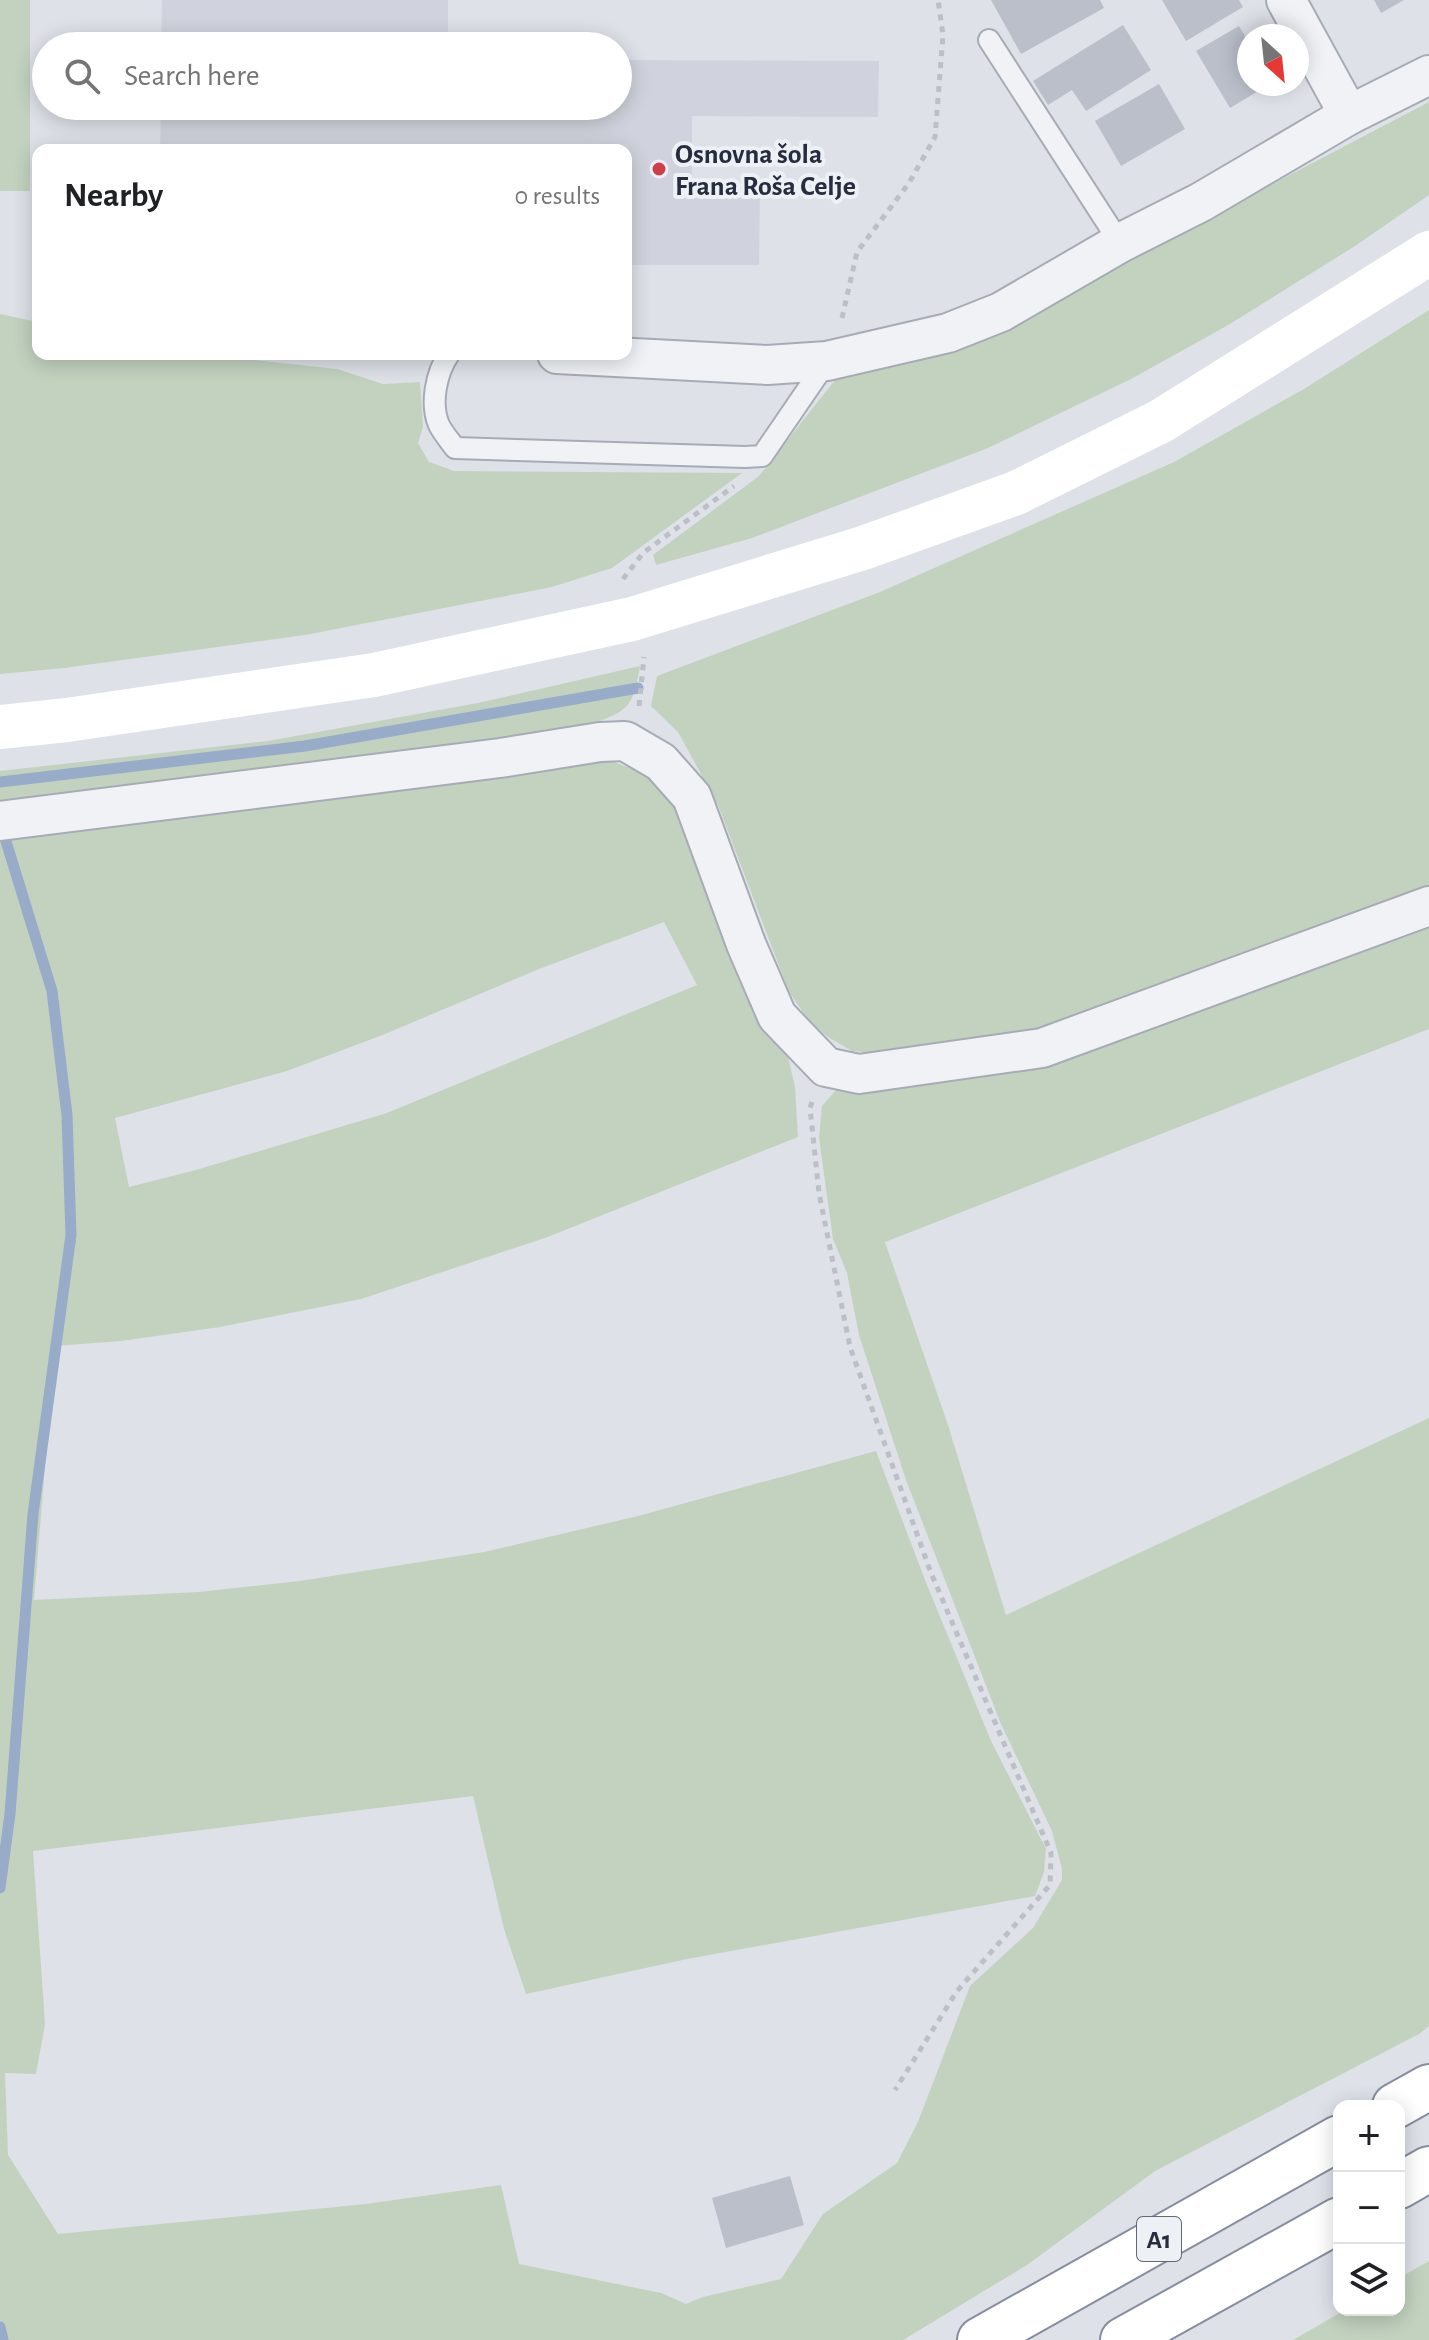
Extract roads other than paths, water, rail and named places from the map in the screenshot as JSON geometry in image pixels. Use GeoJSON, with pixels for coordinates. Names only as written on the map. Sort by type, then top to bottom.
{"type":"FeatureCollection","features":[{"type":"Feature","properties":{"kind":"main road"},"geometry":{"type":"LineString","coordinates":[[0,727],[374,675],[626,600],[863,548],[1016,493],[1161,421],[1429,253]]}},
{"type":"Feature","properties":{"kind":"main road"},"geometry":{"type":"LineString","coordinates":[[1405,2100],[1429,2087]]}},
{"type":"Feature","properties":{"kind":"main road","name":"A1"},"geometry":{"type":"LineString","coordinates":[[980,2340],[1333,2141]]}},
{"type":"Feature","properties":{"kind":"main road"},"geometry":{"type":"LineString","coordinates":[[1405,2183],[1429,2169]]}},
{"type":"Feature","properties":{"kind":"main road","name":"A1"},"geometry":{"type":"LineString","coordinates":[[1123,2340],[1333,2223]]}},
{"type":"Feature","properties":{"kind":"street"},"geometry":{"type":"LineString","coordinates":[[1286,0],[1349,115]]}},
{"type":"Feature","properties":{"kind":"street"},"geometry":{"type":"LineString","coordinates":[[632,358],[767,365],[827,361],[948,333],[1001,312],[1120,243],[1201,202],[1349,115],[1429,75]]}},
{"type":"Feature","properties":{"kind":"street"},"geometry":{"type":"LineString","coordinates":[[0,821],[625,741],[661,762],[692,797],[746,944],[777,1016],[826,1067],[859,1074],[1042,1048],[1429,906]]}},
{"type":"Feature","properties":{"kind":"lane"},"geometry":{"type":"LineString","coordinates":[[989,40],[1120,243]]}},
{"type":"Feature","properties":{"kind":"lane"},"geometry":{"type":"LineString","coordinates":[[445,360],[440,367],[435,402],[439,425],[455,448],[762,456],[827,361]]}},
{"type":"Feature","properties":{"kind":"waterway"},"geometry":{"type":"LineString","coordinates":[[0,782],[305,746],[638,688]]}},
{"type":"Feature","properties":{"kind":"waterway"},"geometry":{"type":"LineString","coordinates":[[0,1888],[10,1814],[33,1514],[71,1235],[67,1115],[52,991],[1,825]]}},
{"type":"Feature","properties":{"kind":"waterway"},"geometry":{"type":"LineString","coordinates":[[0,2327],[3,2340]]}},
{"type":"Feature","properties":{"kind":"place","name":"Osnovna šola Frana Roša Celje"},"geometry":{"type":"Point","coordinates":[659,169]}}]}
